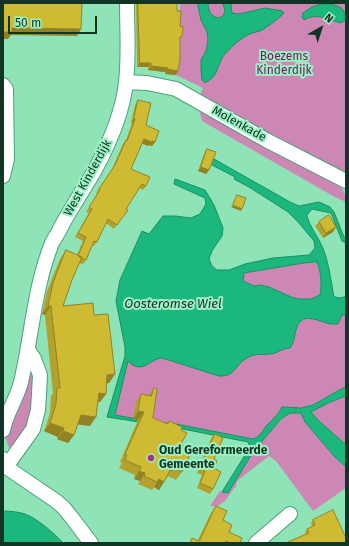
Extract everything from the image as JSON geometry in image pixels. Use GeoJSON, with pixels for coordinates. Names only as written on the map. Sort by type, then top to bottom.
{"type":"FeatureCollection","features":[{"type":"Feature","properties":{"kind":"street","name":"West Kinderdijk"},"geometry":{"type":"LineString","coordinates":[[4,424],[20,384],[28,350],[34,304],[45,262],[53,242],[95,169],[114,131],[122,104],[126,82],[128,37],[127,3]]}},
{"type":"Feature","properties":{"kind":"street","name":"Molenkade"},"geometry":{"type":"LineString","coordinates":[[126,82],[147,83],[176,89],[266,140],[346,182]]}},
{"type":"Feature","properties":{"kind":"street"},"geometry":{"type":"LineString","coordinates":[[3,85],[6,89],[7,159],[3,176]]}},
{"type":"Feature","properties":{"kind":"street"},"geometry":{"type":"LineString","coordinates":[[28,350],[34,359],[40,375],[38,410],[33,429],[4,464],[64,508],[91,543]]}},
{"type":"Feature","properties":{"kind":"street"},"geometry":{"type":"LineString","coordinates":[[256,543],[290,514]]}},
{"type":"Feature","properties":{"kind":"green space","name":"Boezems Kinderdijk"},"geometry":{"type":"Polygon","coordinates":[[[180,3],[346,3],[346,175],[230,114],[200,95],[203,88],[176,75],[180,3]]]}},
{"type":"Feature","properties":{"kind":"green space"},"geometry":{"type":"Polygon","coordinates":[[[198,106],[335,179],[344,192],[346,202],[202,121],[198,106]]]}},
{"type":"Feature","properties":{"kind":"green space"},"geometry":{"type":"Polygon","coordinates":[[[317,262],[321,287],[320,295],[311,299],[291,297],[269,287],[261,285],[254,286],[243,281],[244,273],[317,262]]]}},
{"type":"Feature","properties":{"kind":"green space"},"geometry":{"type":"Polygon","coordinates":[[[342,315],[346,315],[346,388],[343,388],[313,405],[301,408],[282,407],[277,415],[259,435],[253,439],[176,424],[115,415],[128,361],[154,361],[157,358],[162,358],[219,376],[233,372],[238,365],[252,355],[274,353],[293,344],[297,327],[302,320],[312,319],[338,324],[342,315]]]}},
{"type":"Feature","properties":{"kind":"green space"},"geometry":{"type":"Polygon","coordinates":[[[30,368],[33,378],[34,397],[29,423],[9,448],[5,436],[30,368]]]}},
{"type":"Feature","properties":{"kind":"green space"},"geometry":{"type":"Polygon","coordinates":[[[346,396],[346,445],[318,420],[311,411],[346,396]]]}},
{"type":"Feature","properties":{"kind":"green space"},"geometry":{"type":"Polygon","coordinates":[[[290,413],[301,413],[305,422],[334,456],[346,467],[346,488],[313,511],[276,461],[269,456],[237,481],[236,487],[226,500],[218,506],[210,506],[220,491],[228,493],[263,439],[290,413]]]}},
{"type":"Feature","properties":{"kind":"water"},"geometry":{"type":"Polygon","coordinates":[[[198,3],[208,3],[210,13],[219,18],[223,16],[225,11],[223,3],[232,3],[232,13],[239,14],[265,8],[282,11],[284,13],[262,30],[247,35],[234,45],[222,58],[215,75],[205,83],[202,80],[201,60],[206,51],[208,40],[207,32],[201,20],[198,3]]]}},
{"type":"Feature","properties":{"kind":"water"},"geometry":{"type":"Polygon","coordinates":[[[322,4],[331,4],[342,8],[345,15],[345,20],[341,23],[313,17],[304,20],[302,17],[303,13],[312,7],[322,4]]]}},
{"type":"Feature","properties":{"kind":"water","name":"Oosteromse Wiel"},"geometry":{"type":"Polygon","coordinates":[[[214,159],[299,206],[319,202],[330,207],[334,212],[344,237],[346,238],[346,243],[342,241],[331,213],[312,209],[307,215],[325,254],[334,297],[341,298],[346,296],[346,315],[342,315],[338,324],[331,324],[307,318],[303,320],[297,327],[293,343],[290,348],[271,354],[250,356],[232,373],[225,376],[219,376],[162,358],[142,367],[133,365],[128,361],[115,415],[176,424],[253,439],[259,435],[277,415],[282,407],[301,408],[313,405],[343,388],[346,388],[346,396],[311,412],[346,445],[346,467],[334,456],[305,422],[301,413],[290,413],[281,419],[258,446],[228,493],[222,492],[250,447],[248,442],[178,428],[107,417],[125,356],[125,347],[116,301],[120,280],[142,231],[149,234],[163,216],[191,218],[200,214],[206,204],[205,198],[174,184],[175,179],[205,190],[214,205],[223,228],[222,236],[212,251],[209,259],[212,266],[217,270],[229,270],[245,264],[273,258],[309,255],[315,248],[314,241],[288,212],[234,179],[235,177],[212,165],[214,159]],[[317,262],[304,263],[244,273],[243,281],[254,286],[261,285],[269,287],[291,297],[311,299],[320,295],[321,278],[317,262]]]}},
{"type":"Feature","properties":{"kind":"water"},"geometry":{"type":"Polygon","coordinates":[[[3,511],[11,511],[30,516],[46,527],[63,543],[3,543],[3,511]]]}},
{"type":"Feature","properties":{"kind":"building"},"geometry":{"type":"Polygon","coordinates":[[[3,3],[82,3],[81,29],[12,28],[12,32],[3,32],[3,3]]]}},
{"type":"Feature","properties":{"kind":"building"},"geometry":{"type":"Polygon","coordinates":[[[138,3],[177,3],[177,11],[181,11],[180,26],[183,27],[182,37],[180,37],[180,60],[178,71],[151,66],[151,63],[140,63],[138,3]]]}},
{"type":"Feature","properties":{"kind":"building"},"geometry":{"type":"Polygon","coordinates":[[[138,100],[151,103],[146,125],[159,131],[155,142],[144,139],[131,169],[150,177],[146,186],[142,184],[126,209],[128,210],[117,225],[108,219],[97,242],[94,241],[86,260],[78,256],[86,237],[78,233],[92,209],[89,207],[115,165],[126,140],[127,141],[135,119],[138,100]]]}},
{"type":"Feature","properties":{"kind":"building"},"geometry":{"type":"Polygon","coordinates":[[[207,149],[216,152],[209,170],[201,167],[207,149]]]}},
{"type":"Feature","properties":{"kind":"building"},"geometry":{"type":"Polygon","coordinates":[[[237,195],[246,198],[242,209],[233,205],[237,195]]]}},
{"type":"Feature","properties":{"kind":"building"},"geometry":{"type":"Polygon","coordinates":[[[329,215],[336,227],[326,233],[319,222],[329,215]]]}},
{"type":"Feature","properties":{"kind":"building"},"geometry":{"type":"Polygon","coordinates":[[[66,250],[82,257],[63,306],[93,303],[94,315],[108,314],[115,374],[107,375],[106,394],[99,393],[96,417],[81,415],[74,435],[63,431],[64,428],[50,423],[56,404],[57,388],[60,388],[51,306],[48,306],[53,283],[66,250]]]}},
{"type":"Feature","properties":{"kind":"building","name":"Oud Gereformeerde Gemeente"},"geometry":{"type":"Polygon","coordinates":[[[154,388],[157,389],[153,418],[168,424],[169,421],[182,427],[181,430],[187,433],[181,444],[183,445],[182,448],[191,452],[182,472],[173,468],[171,471],[170,470],[164,482],[159,479],[157,482],[144,476],[145,473],[139,471],[141,467],[125,460],[127,455],[125,454],[144,412],[138,411],[141,394],[151,396],[154,388]]]}},
{"type":"Feature","properties":{"kind":"building"},"geometry":{"type":"Polygon","coordinates":[[[215,434],[223,438],[214,459],[217,461],[214,468],[221,472],[213,489],[200,483],[205,471],[200,468],[215,434]]]}},
{"type":"Feature","properties":{"kind":"building"},"geometry":{"type":"Polygon","coordinates":[[[216,506],[227,511],[223,520],[232,525],[229,532],[242,538],[240,543],[230,543],[226,541],[224,543],[190,543],[192,538],[199,541],[216,506]]]}},
{"type":"Feature","properties":{"kind":"building"},"geometry":{"type":"Polygon","coordinates":[[[333,510],[346,538],[346,543],[288,542],[309,533],[307,529],[315,525],[313,520],[333,510]]]}},
{"type":"Feature","properties":{"kind":"place","name":"Oud Gereformeerde Gemeente"},"geometry":{"type":"Point","coordinates":[151,458]}}]}
